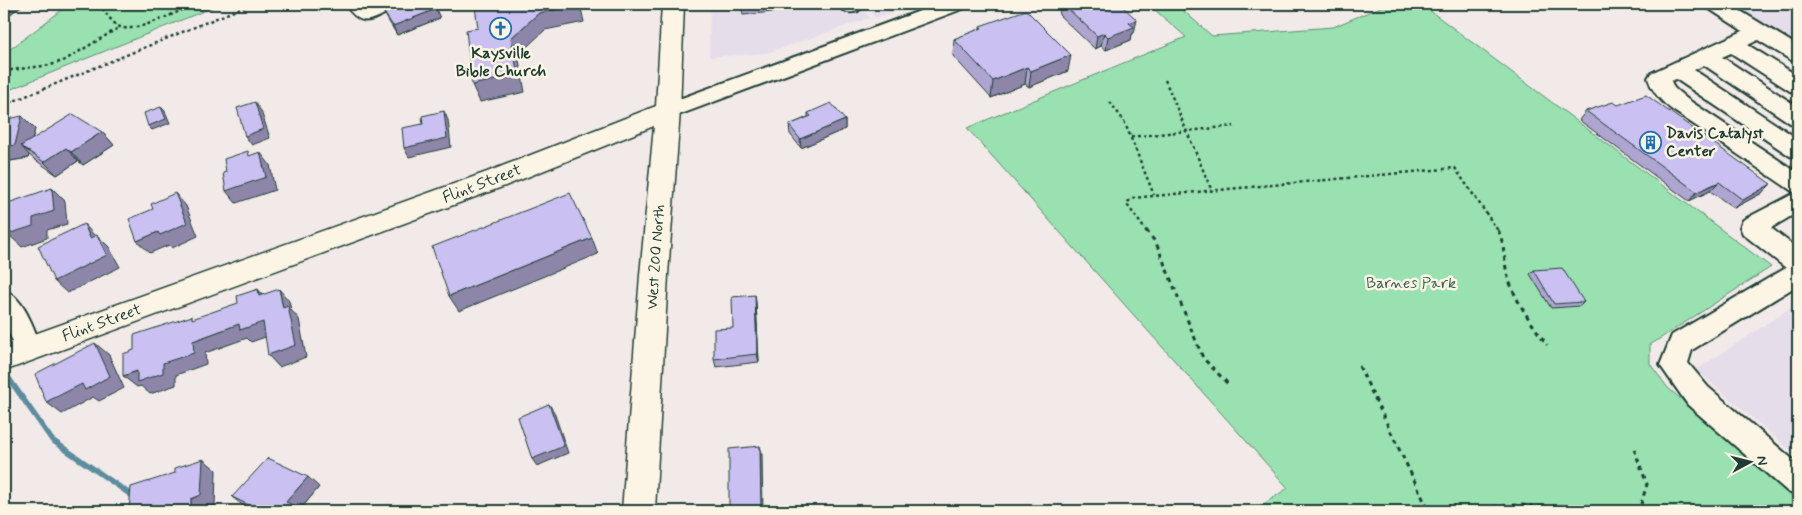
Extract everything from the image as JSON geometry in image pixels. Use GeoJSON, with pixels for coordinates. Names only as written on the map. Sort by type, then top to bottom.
{"type":"FeatureCollection","features":[{"type":"Feature","properties":{"kind":"main road","name":"West 200 North"},"geometry":{"type":"LineString","coordinates":[[639,511],[654,275],[668,111],[673,4]]}},
{"type":"Feature","properties":{"kind":"main road","name":"Flint Street"},"geometry":{"type":"LineString","coordinates":[[4,358],[468,189],[668,111]]}},
{"type":"Feature","properties":{"kind":"street"},"geometry":{"type":"LineString","coordinates":[[355,4],[364,15],[390,4]]}},
{"type":"Feature","properties":{"kind":"street","name":"Flint Street"},"geometry":{"type":"LineString","coordinates":[[668,111],[958,4]]}},
{"type":"Feature","properties":{"kind":"street"},"geometry":{"type":"LineString","coordinates":[[1715,4],[1798,55]]}},
{"type":"Feature","properties":{"kind":"street"},"geometry":{"type":"LineString","coordinates":[[1760,31],[1660,78],[1667,94],[1798,186]]}},
{"type":"Feature","properties":{"kind":"street"},"geometry":{"type":"LineString","coordinates":[[1732,44],[1798,86]]}},
{"type":"Feature","properties":{"kind":"street"},"geometry":{"type":"LineString","coordinates":[[1705,56],[1798,117]]}},
{"type":"Feature","properties":{"kind":"street"},"geometry":{"type":"LineString","coordinates":[[1676,69],[1798,150]]}},
{"type":"Feature","properties":{"kind":"street"},"geometry":{"type":"LineString","coordinates":[[1798,201],[1752,227],[1798,263]]}},
{"type":"Feature","properties":{"kind":"street"},"geometry":{"type":"LineString","coordinates":[[1798,273],[1681,343],[1674,365],[1698,396],[1798,482]]}},
{"type":"Feature","properties":{"kind":"street"},"geometry":{"type":"LineString","coordinates":[[4,301],[14,316],[29,349]]}},
{"type":"Feature","properties":{"kind":"path"},"geometry":{"type":"LineString","coordinates":[[98,4],[120,26]]}},
{"type":"Feature","properties":{"kind":"path"},"geometry":{"type":"LineString","coordinates":[[4,71],[50,65],[65,60],[120,26],[137,27],[196,4]]}},
{"type":"Feature","properties":{"kind":"path"},"geometry":{"type":"LineString","coordinates":[[4,105],[251,4]]}},
{"type":"Feature","properties":{"kind":"path"},"geometry":{"type":"LineString","coordinates":[[1166,80],[1212,191]]}},
{"type":"Feature","properties":{"kind":"path"},"geometry":{"type":"LineString","coordinates":[[1110,102],[1124,121],[1154,195]]}},
{"type":"Feature","properties":{"kind":"path"},"geometry":{"type":"LineString","coordinates":[[1131,137],[1234,126]]}},
{"type":"Feature","properties":{"kind":"path"},"geometry":{"type":"LineString","coordinates":[[1230,386],[1203,358],[1156,243],[1128,206],[1128,202],[1132,198],[1455,168],[1504,241],[1505,268],[1509,282],[1516,297],[1546,345]]}},
{"type":"Feature","properties":{"kind":"path"},"geometry":{"type":"LineString","coordinates":[[1359,366],[1430,511],[1481,505],[1516,504],[1575,511]]}},
{"type":"Feature","properties":{"kind":"path"},"geometry":{"type":"LineString","coordinates":[[1634,449],[1647,484],[1639,511]]}},
{"type":"Feature","properties":{"kind":"shaded area"},"geometry":{"type":"Polygon","coordinates":[[[710,4],[859,4],[870,18],[767,53],[709,57],[710,4]]]}},
{"type":"Feature","properties":{"kind":"shaded area"},"geometry":{"type":"Polygon","coordinates":[[[863,4],[915,4],[876,18],[863,4]]]}},
{"type":"Feature","properties":{"kind":"shaded area"},"geometry":{"type":"Polygon","coordinates":[[[1732,4],[1798,4],[1798,44],[1732,4]]]}},
{"type":"Feature","properties":{"kind":"shaded area"},"geometry":{"type":"Polygon","coordinates":[[[1798,303],[1798,457],[1696,370],[1798,303]]]}},
{"type":"Feature","properties":{"kind":"green space"},"geometry":{"type":"Polygon","coordinates":[[[57,4],[221,4],[4,92],[4,54],[67,6],[57,4]]]}},
{"type":"Feature","properties":{"kind":"green space","name":"Barnes Park"},"geometry":{"type":"Polygon","coordinates":[[[1148,4],[1176,4],[1212,36],[1333,27],[1388,4],[1421,4],[1771,267],[1650,345],[1650,364],[1668,388],[1798,501],[1798,511],[1253,511],[1288,488],[967,128],[1186,37],[1148,4]]]}},
{"type":"Feature","properties":{"kind":"building"},"geometry":{"type":"Polygon","coordinates":[[[402,4],[433,4],[436,9],[393,26],[383,11],[402,4]]]}},
{"type":"Feature","properties":{"kind":"building"},"geometry":{"type":"Polygon","coordinates":[[[494,4],[579,5],[539,13],[511,38],[518,75],[472,85],[466,30],[478,28],[475,7],[494,4]]]}},
{"type":"Feature","properties":{"kind":"building"},"geometry":{"type":"Polygon","coordinates":[[[1063,4],[1120,4],[1137,20],[1129,23],[1134,27],[1108,37],[1104,33],[1097,36],[1063,4]]]}},
{"type":"Feature","properties":{"kind":"building"},"geometry":{"type":"Polygon","coordinates":[[[1026,10],[1071,55],[1031,71],[1027,67],[993,81],[954,39],[982,28],[980,26],[1026,10]]]}},
{"type":"Feature","properties":{"kind":"building","name":"Davis Catalyst Center"},"geometry":{"type":"Polygon","coordinates":[[[1646,95],[1771,184],[1743,200],[1719,182],[1697,192],[1586,111],[1613,102],[1618,105],[1646,95]]]}},
{"type":"Feature","properties":{"kind":"building"},"geometry":{"type":"Polygon","coordinates":[[[255,102],[263,129],[245,136],[237,108],[255,102]]]}},
{"type":"Feature","properties":{"kind":"building"},"geometry":{"type":"Polygon","coordinates":[[[831,103],[845,120],[800,139],[789,125],[811,116],[808,113],[831,103]]]}},
{"type":"Feature","properties":{"kind":"building"},"geometry":{"type":"Polygon","coordinates":[[[161,107],[166,119],[148,126],[144,113],[161,107]]]}},
{"type":"Feature","properties":{"kind":"building"},"geometry":{"type":"Polygon","coordinates":[[[444,111],[447,138],[404,148],[402,128],[423,124],[422,116],[444,111]]]}},
{"type":"Feature","properties":{"kind":"building"},"geometry":{"type":"Polygon","coordinates":[[[73,114],[102,132],[71,152],[66,148],[44,162],[21,146],[73,114]]]}},
{"type":"Feature","properties":{"kind":"building"},"geometry":{"type":"Polygon","coordinates":[[[22,116],[15,145],[4,147],[4,120],[22,116]]]}},
{"type":"Feature","properties":{"kind":"building"},"geometry":{"type":"Polygon","coordinates":[[[248,151],[249,156],[260,152],[266,177],[226,191],[223,173],[226,172],[224,159],[248,151]]]}},
{"type":"Feature","properties":{"kind":"building"},"geometry":{"type":"Polygon","coordinates":[[[52,188],[54,211],[33,218],[33,226],[8,234],[8,203],[52,188]]]}},
{"type":"Feature","properties":{"kind":"building"},"geometry":{"type":"Polygon","coordinates":[[[175,193],[187,223],[160,235],[158,232],[137,241],[129,219],[153,209],[151,204],[175,193]]]}},
{"type":"Feature","properties":{"kind":"building"},"geometry":{"type":"Polygon","coordinates":[[[570,193],[592,238],[449,296],[432,247],[570,193]]]}},
{"type":"Feature","properties":{"kind":"building"},"geometry":{"type":"Polygon","coordinates":[[[84,224],[90,238],[97,235],[107,255],[54,281],[38,246],[84,224]]]}},
{"type":"Feature","properties":{"kind":"building"},"geometry":{"type":"Polygon","coordinates":[[[1562,268],[1584,302],[1554,304],[1534,270],[1562,268]]]}},
{"type":"Feature","properties":{"kind":"building"},"geometry":{"type":"Polygon","coordinates":[[[258,289],[259,296],[279,289],[283,308],[288,306],[296,345],[268,355],[263,322],[240,330],[239,324],[193,341],[194,353],[163,363],[163,373],[137,382],[137,371],[123,376],[123,354],[134,350],[134,335],[192,316],[192,319],[238,303],[237,296],[258,289]]]}},
{"type":"Feature","properties":{"kind":"building"},"geometry":{"type":"Polygon","coordinates":[[[755,295],[757,354],[714,359],[714,329],[733,328],[732,297],[755,295]]]}},
{"type":"Feature","properties":{"kind":"building"},"geometry":{"type":"Polygon","coordinates":[[[95,343],[110,376],[85,390],[82,384],[46,402],[35,374],[95,343]]]}},
{"type":"Feature","properties":{"kind":"building"},"geometry":{"type":"Polygon","coordinates":[[[549,404],[564,446],[532,459],[518,417],[549,404]]]}},
{"type":"Feature","properties":{"kind":"building"},"geometry":{"type":"Polygon","coordinates":[[[760,446],[761,511],[729,511],[729,449],[760,446]]]}},
{"type":"Feature","properties":{"kind":"building"},"geometry":{"type":"Polygon","coordinates":[[[268,458],[308,477],[286,502],[293,505],[287,511],[249,511],[253,507],[232,497],[268,458]]]}},
{"type":"Feature","properties":{"kind":"building"},"geometry":{"type":"Polygon","coordinates":[[[203,459],[201,495],[191,499],[191,511],[129,511],[131,487],[175,473],[175,468],[203,459]]]}},
{"type":"Feature","properties":{"kind":"waterway"},"geometry":{"type":"LineString","coordinates":[[10,380],[52,440],[134,497]]}},
{"type":"Feature","properties":{"kind":"place","name":"Kaysville Bible Church"},"geometry":{"type":"Point","coordinates":[501,29]}},
{"type":"Feature","properties":{"kind":"place","name":"Davis Catalyst Center"},"geometry":{"type":"Point","coordinates":[1650,142]}}]}
